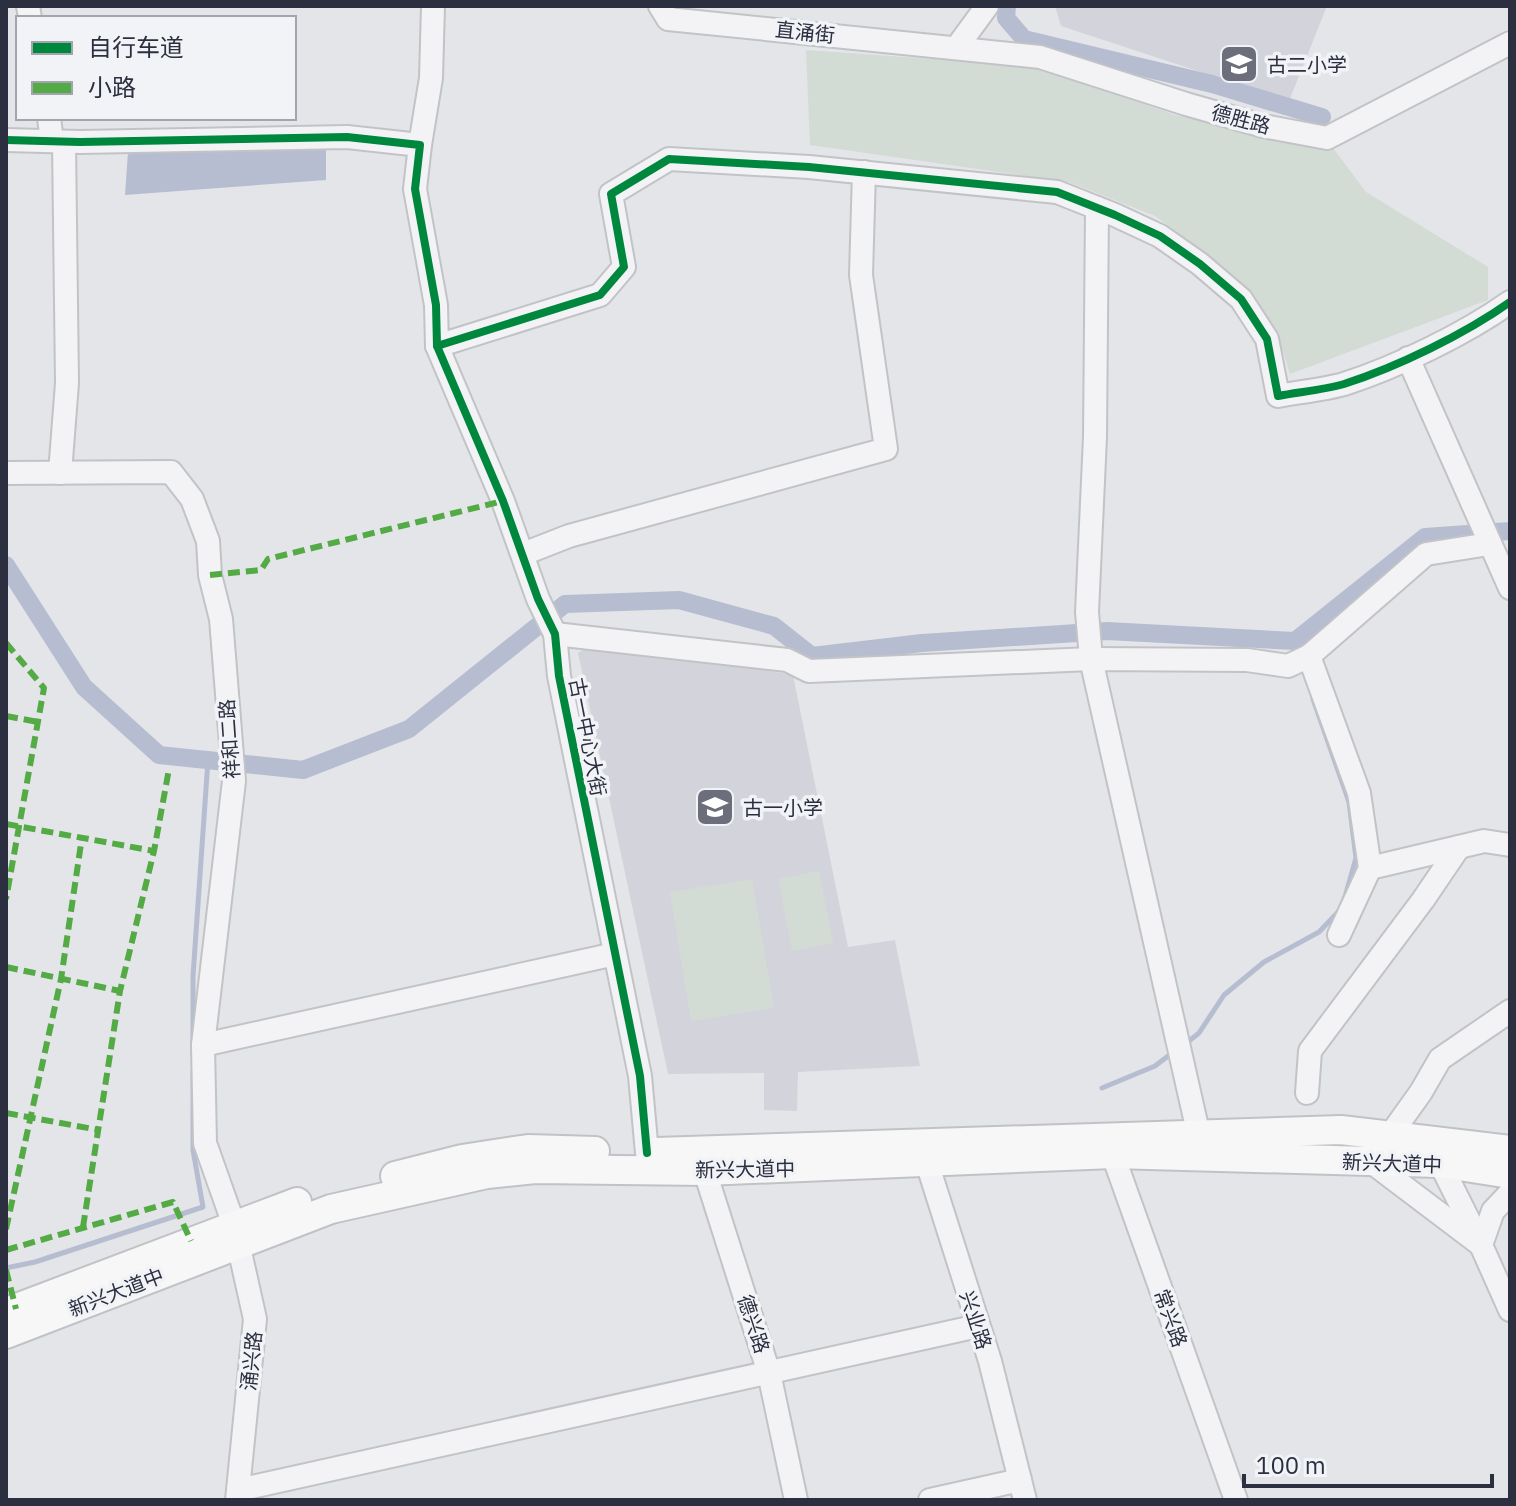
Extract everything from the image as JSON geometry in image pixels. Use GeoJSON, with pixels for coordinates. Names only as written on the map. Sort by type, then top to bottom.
{"type":"FeatureCollection","features":[{"type":"Feature","properties":{"kind":"main road","name":"新兴大道中"},"geometry":{"type":"LineString","coordinates":[[8,1316],[237,1235],[331,1209],[487,1174],[535,1169],[1110,1145],[1199,1136],[1341,1130],[1391,1134],[1434,1151],[1510,1174]]}},
{"type":"Feature","properties":{"kind":"main road","name":"新兴大道中"},"geometry":{"type":"LineString","coordinates":[[1110,1145],[1370,1161],[1434,1151],[1510,1150]]}},
{"type":"Feature","properties":{"kind":"main road","name":"新兴大道中"},"geometry":{"type":"LineString","coordinates":[[237,1235],[309,1198],[462,1159],[528,1149],[647,1153],[702,1161]]}},
{"type":"Feature","properties":{"kind":"street"},"geometry":{"type":"LineString","coordinates":[[433,6],[431,78],[415,189],[436,305],[437,346],[600,295],[624,267],[611,194],[669,159],[864,172],[1057,192],[1160,236],[1200,264],[1241,299],[1267,339],[1278,396],[1344,384],[1408,358],[1492,315],[1510,302]]}},
{"type":"Feature","properties":{"kind":"street","name":"直涌街"},"geometry":{"type":"LineString","coordinates":[[660,6],[668,19],[957,47]]}},
{"type":"Feature","properties":{"kind":"street"},"geometry":{"type":"LineString","coordinates":[[957,47],[987,7]]}},
{"type":"Feature","properties":{"kind":"street","name":"德胜路"},"geometry":{"type":"LineString","coordinates":[[957,47],[1040,57],[1211,112],[1327,138],[1510,43]]}},
{"type":"Feature","properties":{"kind":"street"},"geometry":{"type":"LineString","coordinates":[[50,120],[58,142],[67,383],[60,473]]}},
{"type":"Feature","properties":{"kind":"street"},"geometry":{"type":"LineString","coordinates":[[6,140],[58,142],[347,137],[420,145]]}},
{"type":"Feature","properties":{"kind":"street"},"geometry":{"type":"LineString","coordinates":[[523,554],[569,536],[886,449],[861,275],[864,172]]}},
{"type":"Feature","properties":{"kind":"street"},"geometry":{"type":"LineString","coordinates":[[1097,208],[1095,437],[1087,612],[1091,659],[1199,1136]]}},
{"type":"Feature","properties":{"kind":"street","name":"古一中心大街"},"geometry":{"type":"LineString","coordinates":[[437,346],[523,554],[538,599],[555,634],[559,676],[640,1076],[647,1153]]}},
{"type":"Feature","properties":{"kind":"street"},"geometry":{"type":"LineString","coordinates":[[1408,358],[1510,588]]}},
{"type":"Feature","properties":{"kind":"street","name":"祥和二路"},"geometry":{"type":"LineString","coordinates":[[6,473],[171,472],[192,499],[208,541],[210,575],[221,619],[234,781],[203,1045],[205,1143],[237,1235]]}},
{"type":"Feature","properties":{"kind":"street"},"geometry":{"type":"LineString","coordinates":[[555,634],[787,660],[809,671],[1091,659],[1247,660],[1288,666],[1309,656],[1426,554],[1489,544]]}},
{"type":"Feature","properties":{"kind":"street"},"geometry":{"type":"LineString","coordinates":[[1309,656],[1359,793],[1370,868],[1339,935]]}},
{"type":"Feature","properties":{"kind":"street"},"geometry":{"type":"LineString","coordinates":[[1370,868],[1484,841],[1510,845]]}},
{"type":"Feature","properties":{"kind":"street"},"geometry":{"type":"LineString","coordinates":[[1307,1093],[1310,1051],[1459,847]]}},
{"type":"Feature","properties":{"kind":"street"},"geometry":{"type":"LineString","coordinates":[[203,1045],[615,954]]}},
{"type":"Feature","properties":{"kind":"street"},"geometry":{"type":"LineString","coordinates":[[1391,1134],[1440,1059],[1510,1011]]}},
{"type":"Feature","properties":{"kind":"street","name":"常兴路"},"geometry":{"type":"LineString","coordinates":[[1110,1145],[1236,1500]]}},
{"type":"Feature","properties":{"kind":"street"},"geometry":{"type":"LineString","coordinates":[[1434,1151],[1510,1310]]}},
{"type":"Feature","properties":{"kind":"street","name":"兴业路"},"geometry":{"type":"LineString","coordinates":[[924,1153],[990,1361],[1022,1490]]}},
{"type":"Feature","properties":{"kind":"street","name":"德兴路"},"geometry":{"type":"LineString","coordinates":[[702,1161],[769,1373],[796,1500]]}},
{"type":"Feature","properties":{"kind":"street"},"geometry":{"type":"LineString","coordinates":[[1370,1161],[1481,1245]]}},
{"type":"Feature","properties":{"kind":"street"},"geometry":{"type":"LineString","coordinates":[[1481,1245],[1493,1211],[1510,1193]]}},
{"type":"Feature","properties":{"kind":"street","name":"涌兴路"},"geometry":{"type":"LineString","coordinates":[[237,1235],[255,1319],[238,1495]]}},
{"type":"Feature","properties":{"kind":"street"},"geometry":{"type":"LineString","coordinates":[[238,1495],[978,1326]]}},
{"type":"Feature","properties":{"kind":"street"},"geometry":{"type":"LineString","coordinates":[[930,1500],[1022,1490]]}},
{"type":"Feature","properties":{"kind":"shaded area","name":"古二小学"},"geometry":{"type":"Polygon","coordinates":[[[1055,6],[1327,6],[1289,101],[1061,26],[1055,6]]]}},
{"type":"Feature","properties":{"kind":"shaded area"},"geometry":{"type":"Polygon","coordinates":[[[806,50],[1034,66],[1175,115],[1333,148],[1366,192],[1488,267],[1488,300],[1290,374],[1276,329],[1223,266],[1155,216],[1069,182],[810,145],[806,50]]]}},
{"type":"Feature","properties":{"kind":"shaded area","name":"古一小学"},"geometry":{"type":"Polygon","coordinates":[[[595,641],[793,675],[848,947],[895,940],[920,1066],[798,1072],[797,1111],[764,1110],[764,1073],[668,1074],[578,653],[595,641]]]}},
{"type":"Feature","properties":{"kind":"shaded area"},"geometry":{"type":"Polygon","coordinates":[[[819,871],[833,943],[792,951],[778,879],[819,871]]]}},
{"type":"Feature","properties":{"kind":"shaded area"},"geometry":{"type":"Polygon","coordinates":[[[752,879],[774,1008],[691,1021],[670,892],[752,879]]]}},
{"type":"Feature","properties":{"kind":"water"},"geometry":{"type":"Polygon","coordinates":[[[326,148],[326,180],[125,195],[128,152],[326,148]]]}},
{"type":"Feature","properties":{"kind":"waterway"},"geometry":{"type":"LineString","coordinates":[[1007,6],[1006,18],[1024,39],[1212,84],[1322,117]]}},
{"type":"Feature","properties":{"kind":"waterway"},"geometry":{"type":"LineString","coordinates":[[6,565],[84,687],[159,755],[303,770],[409,729],[565,604],[679,600],[774,626],[812,656],[922,643],[1107,631],[1295,641],[1425,537],[1510,531]]}},
{"type":"Feature","properties":{"kind":"waterway"},"geometry":{"type":"LineString","coordinates":[[1295,641],[1300,656]]}},
{"type":"Feature","properties":{"kind":"waterway"},"geometry":{"type":"LineString","coordinates":[[1313,699],[1349,802],[1356,858],[1345,897]]}},
{"type":"Feature","properties":{"kind":"waterway"},"geometry":{"type":"LineString","coordinates":[[193,1045],[193,976],[208,760]]}},
{"type":"Feature","properties":{"kind":"waterway"},"geometry":{"type":"LineString","coordinates":[[1184,1045],[1199,1033],[1224,995],[1264,962],[1319,932],[1340,910]]}},
{"type":"Feature","properties":{"kind":"waterway"},"geometry":{"type":"LineString","coordinates":[[1102,1088],[1155,1066],[1172,1053]]}},
{"type":"Feature","properties":{"kind":"waterway"},"geometry":{"type":"LineString","coordinates":[[6,1268],[35,1262],[203,1207],[193,1150],[193,1071]]}},
{"type":"Feature","properties":{"kind":"marked path"},"geometry":{"type":"LineString","coordinates":[[210,575],[261,570],[268,559],[503,501]]}},
{"type":"Feature","properties":{"kind":"marked path"},"geometry":{"type":"LineString","coordinates":[[6,643],[44,688],[6,899]]}},
{"type":"Feature","properties":{"kind":"marked path"},"geometry":{"type":"LineString","coordinates":[[6,716],[38,722]]}},
{"type":"Feature","properties":{"kind":"marked path"},"geometry":{"type":"LineString","coordinates":[[83,1227],[120,991],[154,851],[169,769]]}},
{"type":"Feature","properties":{"kind":"marked path"},"geometry":{"type":"LineString","coordinates":[[6,824],[154,851]]}},
{"type":"Feature","properties":{"kind":"marked path"},"geometry":{"type":"LineString","coordinates":[[6,1229],[61,979],[82,837]]}},
{"type":"Feature","properties":{"kind":"marked path"},"geometry":{"type":"LineString","coordinates":[[6,967],[120,991]]}},
{"type":"Feature","properties":{"kind":"marked path"},"geometry":{"type":"LineString","coordinates":[[6,1113],[99,1130]]}},
{"type":"Feature","properties":{"kind":"marked path"},"geometry":{"type":"LineString","coordinates":[[6,1250],[173,1202],[191,1241]]}},
{"type":"Feature","properties":{"kind":"marked path"},"geometry":{"type":"LineString","coordinates":[[6,1270],[16,1309]]}},
{"type":"Feature","properties":{"kind":"cycle path"},"geometry":{"type":"LineString","coordinates":[[6,140],[80,142],[347,137],[420,145],[415,189],[436,305],[437,346],[503,501],[538,599],[555,634],[559,676],[640,1076],[647,1153]]}},
{"type":"Feature","properties":{"kind":"cycle path"},"geometry":{"type":"LineString","coordinates":[[437,346],[600,295],[624,267],[611,194],[669,159],[809,167],[1057,192],[1160,236],[1200,264],[1241,299],[1267,339],[1278,396],[1336,386],[1386,369],[1452,338],[1510,302]]}},
{"type":"Feature","properties":{"kind":"place","name":"古二小学"},"geometry":{"type":"Point","coordinates":[1239,64]}},
{"type":"Feature","properties":{"kind":"place","name":"古一小学"},"geometry":{"type":"Point","coordinates":[715,807]}}]}
